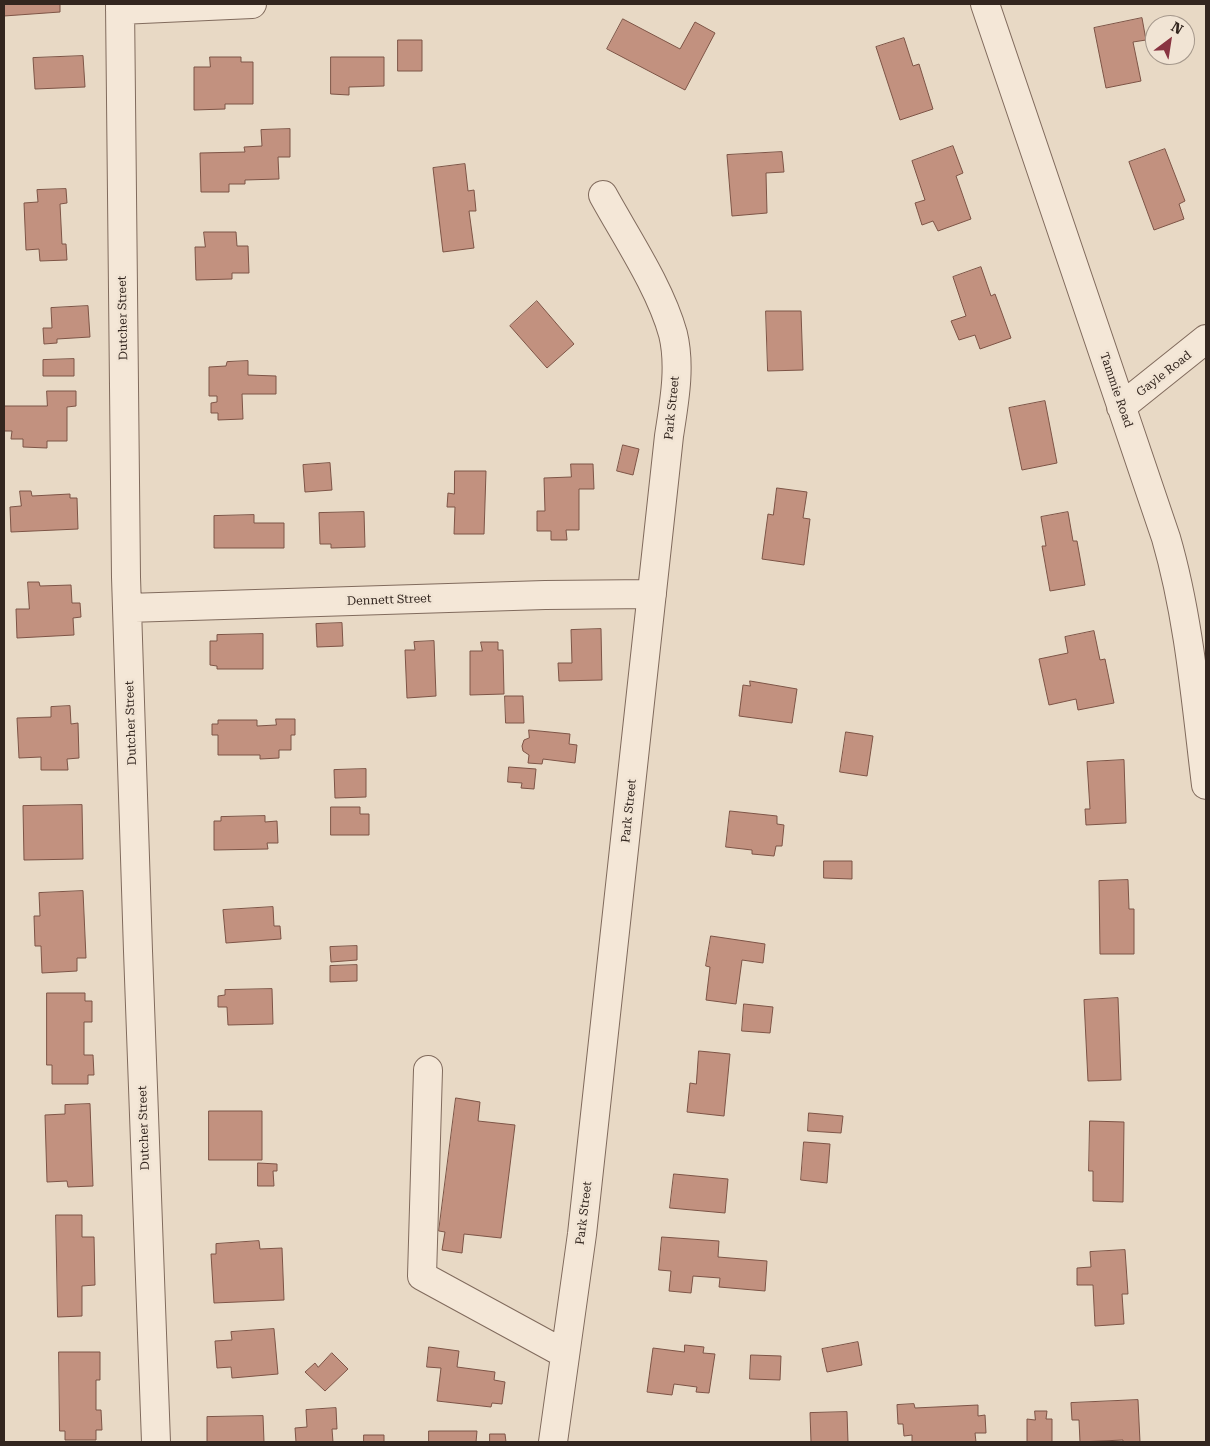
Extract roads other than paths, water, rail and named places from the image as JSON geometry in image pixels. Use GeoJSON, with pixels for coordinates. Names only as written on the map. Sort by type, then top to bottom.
{"type":"FeatureCollection","features":[{"type":"Feature","properties":{"kind":"street"},"geometry":{"type":"LineString","coordinates":[[120,7],[252,4]]}},
{"type":"Feature","properties":{"kind":"street","name":"Tammie Road"},"geometry":{"type":"LineString","coordinates":[[985,4],[1166,538],[1175,570],[1182,607],[1206,785]]}},
{"type":"Feature","properties":{"kind":"street","name":"Dutcher Street"},"geometry":{"type":"LineString","coordinates":[[120,7],[127,608],[138,971],[156,1442]]}},
{"type":"Feature","properties":{"kind":"street","name":"Park Street"},"geometry":{"type":"LineString","coordinates":[[553,1442],[582,1234],[676,391],[676,353],[673,335],[661,303],[603,194]]}},
{"type":"Feature","properties":{"kind":"street","name":"Gayle Road"},"geometry":{"type":"LineString","coordinates":[[1122,407],[1206,339]]}},
{"type":"Feature","properties":{"kind":"street","name":"Dennett Street"},"geometry":{"type":"LineString","coordinates":[[127,608],[652,594]]}},
{"type":"Feature","properties":{"kind":"street"},"geometry":{"type":"LineString","coordinates":[[428,1070],[422,1276],[565,1354]]}}]}
